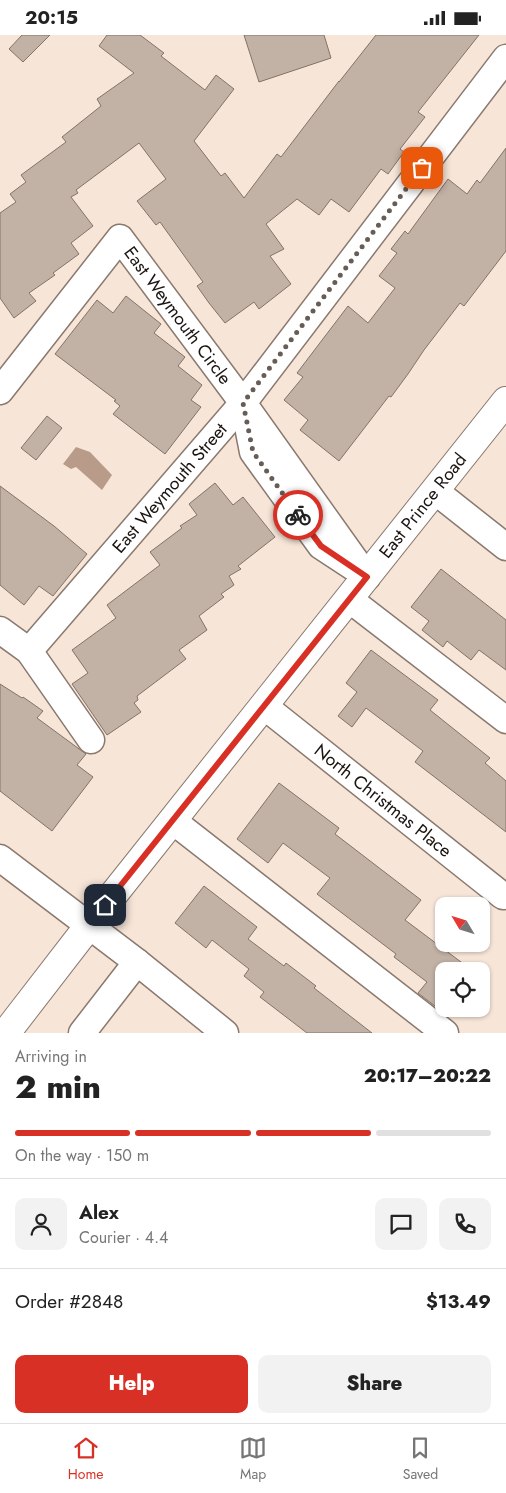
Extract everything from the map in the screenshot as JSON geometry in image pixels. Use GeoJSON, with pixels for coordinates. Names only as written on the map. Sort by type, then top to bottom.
{"type":"FeatureCollection","features":[{"type":"Feature","properties":{"kind":"main road","name":"East Prince Road"},"geometry":{"type":"LineString","coordinates":[[6,1033],[506,401]]}},
{"type":"Feature","properties":{"kind":"street","name":"East Weymouth Street"},"geometry":{"type":"LineString","coordinates":[[29,651],[243,403],[506,58]]}},
{"type":"Feature","properties":{"kind":"street","name":"East Weymouth Circle"},"geometry":{"type":"LineString","coordinates":[[0,391],[120,238],[243,403]]}},
{"type":"Feature","properties":{"kind":"street"},"geometry":{"type":"LineString","coordinates":[[243,403],[253,452],[257,458],[321,546],[367,577]]}},
{"type":"Feature","properties":{"kind":"street"},"geometry":{"type":"LineString","coordinates":[[435,491],[506,547]]}},
{"type":"Feature","properties":{"kind":"street"},"geometry":{"type":"LineString","coordinates":[[349,599],[506,720]]}},
{"type":"Feature","properties":{"kind":"street"},"geometry":{"type":"LineString","coordinates":[[0,630],[29,651],[91,740]]}},
{"type":"Feature","properties":{"kind":"street","name":"North Christmas Place"},"geometry":{"type":"LineString","coordinates":[[264,706],[503,896]]}},
{"type":"Feature","properties":{"kind":"street"},"geometry":{"type":"LineString","coordinates":[[173,821],[445,1033]]}},
{"type":"Feature","properties":{"kind":"street"},"geometry":{"type":"LineString","coordinates":[[0,857],[137,962],[225,1033]]}},
{"type":"Feature","properties":{"kind":"street"},"geometry":{"type":"LineString","coordinates":[[82,1033],[137,962]]}},
{"type":"Feature","properties":{"kind":"shaded area"},"geometry":{"type":"Polygon","coordinates":[[[76,447],[90,452],[112,475],[102,490],[76,467],[71,469],[63,464],[76,447]]]}},
{"type":"Feature","properties":{"kind":"building"},"geometry":{"type":"Polygon","coordinates":[[[22,35],[50,35],[23,62],[9,49],[22,35]]]}},
{"type":"Feature","properties":{"kind":"building"},"geometry":{"type":"Polygon","coordinates":[[[107,35],[140,35],[164,53],[161,56],[205,90],[216,75],[234,89],[194,141],[221,176],[225,173],[244,198],[277,154],[281,157],[376,35],[479,35],[418,112],[425,117],[400,149],[404,152],[388,174],[381,169],[349,212],[331,199],[319,215],[297,199],[266,224],[284,249],[270,256],[291,284],[259,309],[254,302],[225,323],[209,303],[197,286],[203,282],[160,222],[156,225],[137,201],[166,179],[139,143],[76,190],[78,193],[71,197],[93,226],[71,243],[79,254],[53,273],[55,275],[29,293],[36,301],[14,318],[0,298],[0,213],[16,202],[10,194],[26,182],[21,175],[66,142],[62,137],[101,106],[97,99],[134,73],[99,46],[107,35]]]}},
{"type":"Feature","properties":{"kind":"building"},"geometry":{"type":"Polygon","coordinates":[[[244,35],[324,35],[331,58],[259,82],[244,35]]]}},
{"type":"Feature","properties":{"kind":"building"},"geometry":{"type":"Polygon","coordinates":[[[506,148],[506,251],[464,306],[460,303],[391,397],[389,396],[339,461],[300,430],[308,420],[284,400],[303,377],[297,373],[348,306],[368,323],[395,288],[379,276],[397,253],[391,249],[405,231],[408,234],[448,179],[467,194],[477,180],[480,183],[506,148]]]}},
{"type":"Feature","properties":{"kind":"building"},"geometry":{"type":"Polygon","coordinates":[[[126,296],[161,324],[154,333],[185,357],[178,366],[202,385],[191,400],[201,407],[165,454],[113,414],[120,406],[114,401],[116,400],[55,354],[97,300],[113,313],[126,296]]]}},
{"type":"Feature","properties":{"kind":"building"},"geometry":{"type":"Polygon","coordinates":[[[47,416],[62,428],[36,460],[21,448],[47,416]]]}},
{"type":"Feature","properties":{"kind":"building"},"geometry":{"type":"Polygon","coordinates":[[[215,483],[233,505],[243,497],[275,537],[238,566],[241,569],[229,576],[234,585],[221,594],[224,597],[199,616],[207,630],[179,650],[186,659],[137,696],[138,700],[134,703],[141,712],[107,735],[72,684],[88,673],[72,650],[116,618],[107,605],[160,565],[150,552],[182,528],[180,526],[197,515],[189,504],[215,483]]]}},
{"type":"Feature","properties":{"kind":"building"},"geometry":{"type":"Polygon","coordinates":[[[0,486],[54,526],[87,554],[53,596],[39,586],[24,605],[0,585],[0,486]]]}},
{"type":"Feature","properties":{"kind":"building"},"geometry":{"type":"Polygon","coordinates":[[[441,569],[506,620],[506,670],[479,650],[471,660],[447,641],[443,647],[422,630],[429,621],[411,607],[441,569]]]}},
{"type":"Feature","properties":{"kind":"building"},"geometry":{"type":"Polygon","coordinates":[[[371,650],[438,700],[430,710],[490,758],[485,763],[506,781],[506,832],[415,762],[423,751],[366,708],[352,727],[338,716],[357,692],[346,683],[371,650]]]}},
{"type":"Feature","properties":{"kind":"building"},"geometry":{"type":"Polygon","coordinates":[[[0,684],[43,711],[37,718],[86,754],[77,765],[93,777],[52,831],[0,791],[0,684]]]}},
{"type":"Feature","properties":{"kind":"building"},"geometry":{"type":"Polygon","coordinates":[[[279,783],[339,828],[335,834],[421,900],[405,920],[435,942],[435,953],[449,953],[461,962],[435,962],[435,1006],[418,993],[427,982],[394,957],[396,954],[317,894],[330,878],[283,843],[268,863],[237,839],[279,783]]]}},
{"type":"Feature","properties":{"kind":"building"},"geometry":{"type":"Polygon","coordinates":[[[204,886],[257,927],[248,939],[284,966],[286,963],[316,986],[314,988],[372,1033],[307,1033],[260,997],[264,992],[244,976],[249,969],[212,940],[206,948],[175,923],[204,886]]]}},
{"type":"Feature","properties":{"kind":"way so far"},"geometry":{"type":"LineString","coordinates":[[298,515],[253,452],[243,403],[422,168]]}},
{"type":"Feature","properties":{"kind":"route"},"geometry":{"type":"LineString","coordinates":[[105,905],[367,577],[321,546],[298,515]]}}]}
